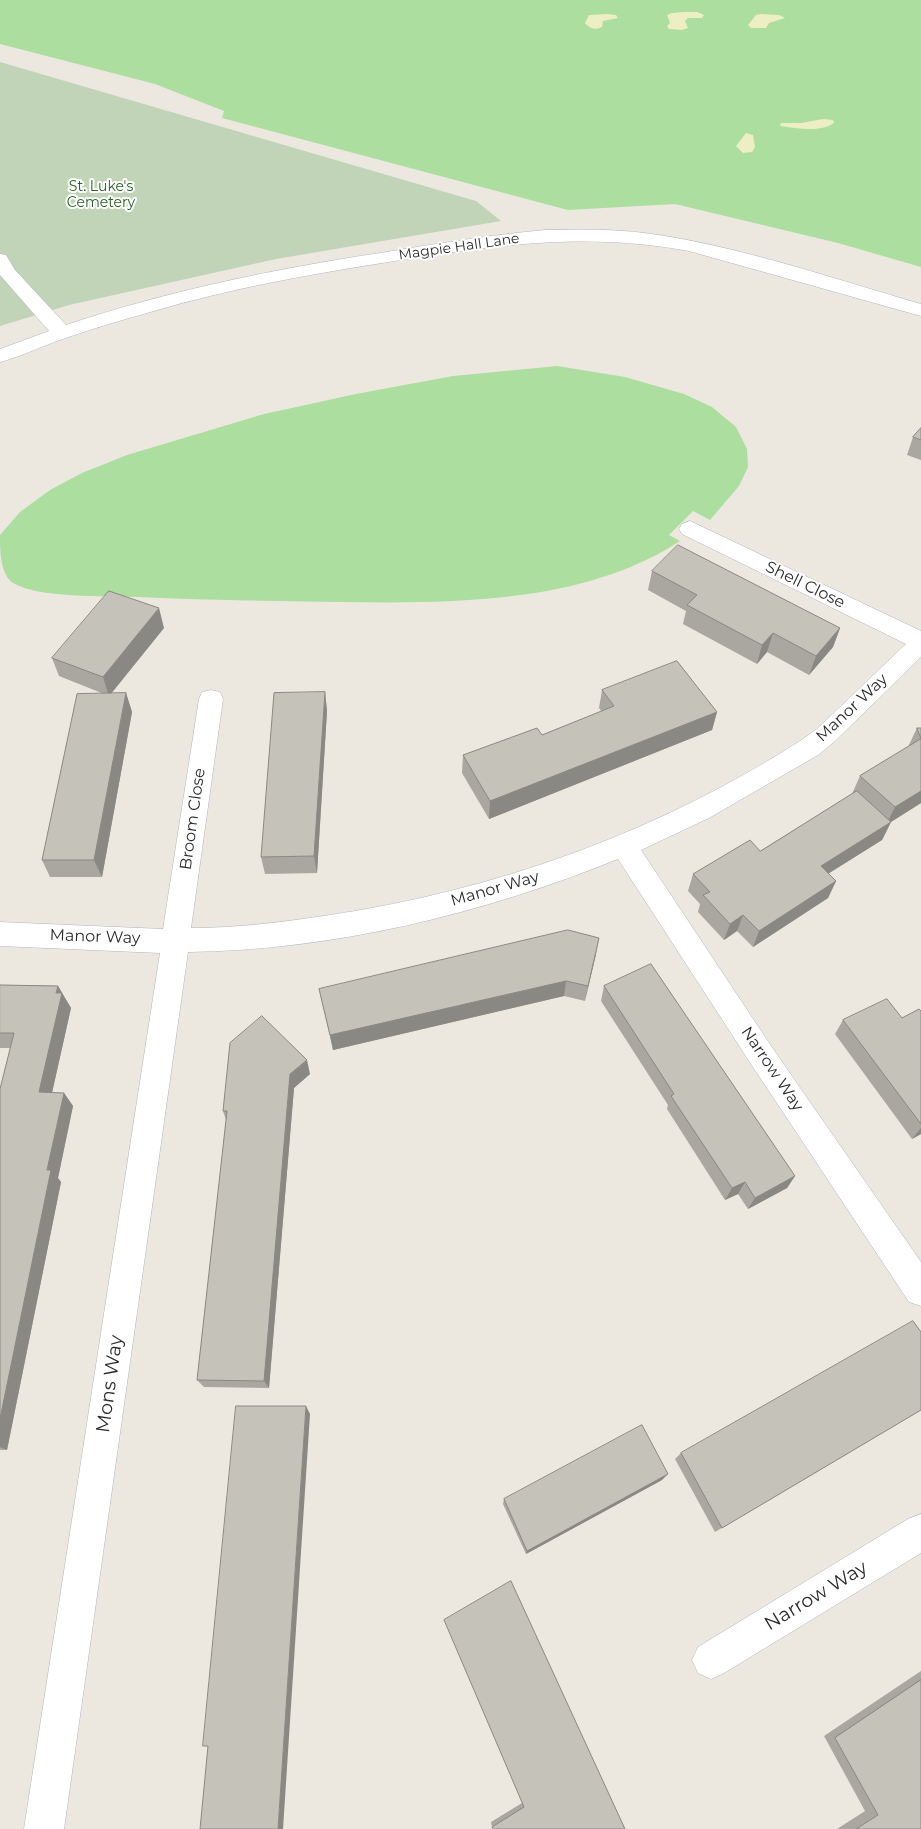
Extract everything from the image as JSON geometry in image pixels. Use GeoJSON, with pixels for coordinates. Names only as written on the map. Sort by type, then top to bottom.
{"type":"FeatureCollection","features":[{"type":"Feature","properties":{"kind":"street","name":"Magpie Hall Lane"},"geometry":{"type":"LineString","coordinates":[[0,356],[62,333],[173,299],[282,276],[445,248],[555,235],[630,237],[689,245],[921,310]]}},
{"type":"Feature","properties":{"kind":"street"},"geometry":{"type":"LineString","coordinates":[[0,259],[7,272],[62,333]]}},
{"type":"Feature","properties":{"kind":"street","name":"Shell Close"},"geometry":{"type":"LineString","coordinates":[[690,529],[921,642]]}},
{"type":"Feature","properties":{"kind":"street","name":"Manor Way"},"geometry":{"type":"LineString","coordinates":[[0,934],[176,940],[226,939],[379,919],[454,901],[549,873],[624,847],[716,804],[816,743],[921,642]]}},
{"type":"Feature","properties":{"kind":"street","name":"Broom Close"},"geometry":{"type":"LineString","coordinates":[[176,940],[211,699]]}},
{"type":"Feature","properties":{"kind":"street","name":"Narrow Way"},"geometry":{"type":"LineString","coordinates":[[624,847],[761,1055],[921,1290]]}},
{"type":"Feature","properties":{"kind":"street","name":"Mons Way"},"geometry":{"type":"LineString","coordinates":[[44,1829],[176,940]]}},
{"type":"Feature","properties":{"kind":"street","name":"Narrow Way"},"geometry":{"type":"LineString","coordinates":[[711,1660],[921,1532]]}},
{"type":"Feature","properties":{"kind":"green space"},"geometry":{"type":"Polygon","coordinates":[[[0,0],[921,0],[921,267],[838,243],[675,204],[568,210],[222,118],[224,111],[155,84],[0,44],[0,0]]]}},
{"type":"Feature","properties":{"kind":"green space","name":"St. Luke's Cemetery"},"geometry":{"type":"Polygon","coordinates":[[[0,62],[476,201],[501,221],[276,259],[69,305],[0,326],[0,62]]]}},
{"type":"Feature","properties":{"kind":"green space"},"geometry":{"type":"Polygon","coordinates":[[[557,366],[625,377],[684,394],[712,407],[736,427],[747,449],[748,467],[739,486],[710,520],[693,511],[669,535],[680,541],[647,560],[592,580],[554,590],[511,596],[462,601],[388,602],[72,595],[54,594],[24,588],[13,583],[5,574],[0,535],[20,512],[50,490],[82,473],[127,455],[264,414],[356,394],[453,376],[557,366]]]}},
{"type":"Feature","properties":{"kind":"sand"},"geometry":{"type":"Polygon","coordinates":[[[697,12],[704,15],[702,18],[688,18],[685,21],[688,28],[682,30],[669,29],[667,26],[670,23],[667,15],[697,12]]]}},
{"type":"Feature","properties":{"kind":"sand"},"geometry":{"type":"Polygon","coordinates":[[[589,15],[616,15],[618,18],[603,21],[602,27],[597,28],[591,28],[585,23],[589,15]]]}},
{"type":"Feature","properties":{"kind":"sand"},"geometry":{"type":"Polygon","coordinates":[[[756,15],[779,15],[785,18],[769,23],[766,28],[751,28],[748,25],[756,15]]]}},
{"type":"Feature","properties":{"kind":"sand"},"geometry":{"type":"Polygon","coordinates":[[[823,119],[833,120],[834,123],[815,129],[780,126],[781,123],[801,123],[823,119]]]}},
{"type":"Feature","properties":{"kind":"sand"},"geometry":{"type":"Polygon","coordinates":[[[746,133],[753,135],[755,147],[752,152],[743,153],[736,146],[746,133]]]}},
{"type":"Feature","properties":{"kind":"building"},"geometry":{"type":"Polygon","coordinates":[[[921,428],[921,440],[913,437],[921,428]]]}},
{"type":"Feature","properties":{"kind":"building"},"geometry":{"type":"Polygon","coordinates":[[[678,545],[840,628],[816,656],[773,633],[762,645],[687,605],[697,595],[652,571],[678,545]]]}},
{"type":"Feature","properties":{"kind":"building"},"geometry":{"type":"Polygon","coordinates":[[[109,591],[159,608],[103,677],[52,658],[109,591]]]}},
{"type":"Feature","properties":{"kind":"building"},"geometry":{"type":"Polygon","coordinates":[[[677,661],[717,712],[490,801],[463,755],[537,728],[542,735],[614,706],[602,690],[677,661]]]}},
{"type":"Feature","properties":{"kind":"building"},"geometry":{"type":"Polygon","coordinates":[[[325,692],[314,856],[261,857],[274,693],[325,692]]]}},
{"type":"Feature","properties":{"kind":"building"},"geometry":{"type":"Polygon","coordinates":[[[126,693],[94,860],[42,860],[77,694],[126,693]]]}},
{"type":"Feature","properties":{"kind":"building"},"geometry":{"type":"Polygon","coordinates":[[[917,728],[921,728],[921,738],[917,728]]]}},
{"type":"Feature","properties":{"kind":"building"},"geometry":{"type":"Polygon","coordinates":[[[921,739],[921,791],[895,807],[860,776],[921,739]]]}},
{"type":"Feature","properties":{"kind":"building"},"geometry":{"type":"Polygon","coordinates":[[[857,791],[891,822],[821,866],[836,881],[759,931],[743,915],[730,924],[703,895],[710,892],[693,874],[750,840],[760,851],[857,791]]]}},
{"type":"Feature","properties":{"kind":"building"},"geometry":{"type":"Polygon","coordinates":[[[568,930],[599,938],[588,986],[566,981],[330,1035],[319,989],[568,930]]]}},
{"type":"Feature","properties":{"kind":"building"},"geometry":{"type":"Polygon","coordinates":[[[651,964],[795,1176],[755,1198],[745,1182],[732,1188],[671,1096],[674,1094],[604,986],[651,964]]]}},
{"type":"Feature","properties":{"kind":"building"},"geometry":{"type":"Polygon","coordinates":[[[0,985],[58,986],[56,993],[62,993],[39,1092],[64,1093],[47,1170],[51,1170],[0,1419],[0,1089],[14,1033],[0,1033],[0,985]]]}},
{"type":"Feature","properties":{"kind":"building"},"geometry":{"type":"Polygon","coordinates":[[[887,999],[902,1018],[919,1009],[921,1011],[921,1124],[843,1020],[887,999]]]}},
{"type":"Feature","properties":{"kind":"building"},"geometry":{"type":"Polygon","coordinates":[[[262,1016],[307,1060],[290,1074],[264,1381],[197,1380],[227,1111],[223,1111],[230,1043],[262,1016]]]}},
{"type":"Feature","properties":{"kind":"building"},"geometry":{"type":"Polygon","coordinates":[[[913,1321],[921,1332],[921,1410],[722,1528],[681,1453],[913,1321]]]}},
{"type":"Feature","properties":{"kind":"building"},"geometry":{"type":"Polygon","coordinates":[[[236,1406],[306,1406],[278,1829],[200,1829],[208,1746],[203,1746],[236,1406]]]}},
{"type":"Feature","properties":{"kind":"building"},"geometry":{"type":"Polygon","coordinates":[[[642,1425],[668,1474],[527,1551],[504,1499],[642,1425]]]}},
{"type":"Feature","properties":{"kind":"building"},"geometry":{"type":"Polygon","coordinates":[[[511,1581],[625,1829],[493,1829],[492,1827],[524,1807],[444,1620],[511,1581]]]}},
{"type":"Feature","properties":{"kind":"building"},"geometry":{"type":"Polygon","coordinates":[[[921,1680],[921,1829],[856,1829],[878,1815],[835,1738],[921,1680]]]}}]}
